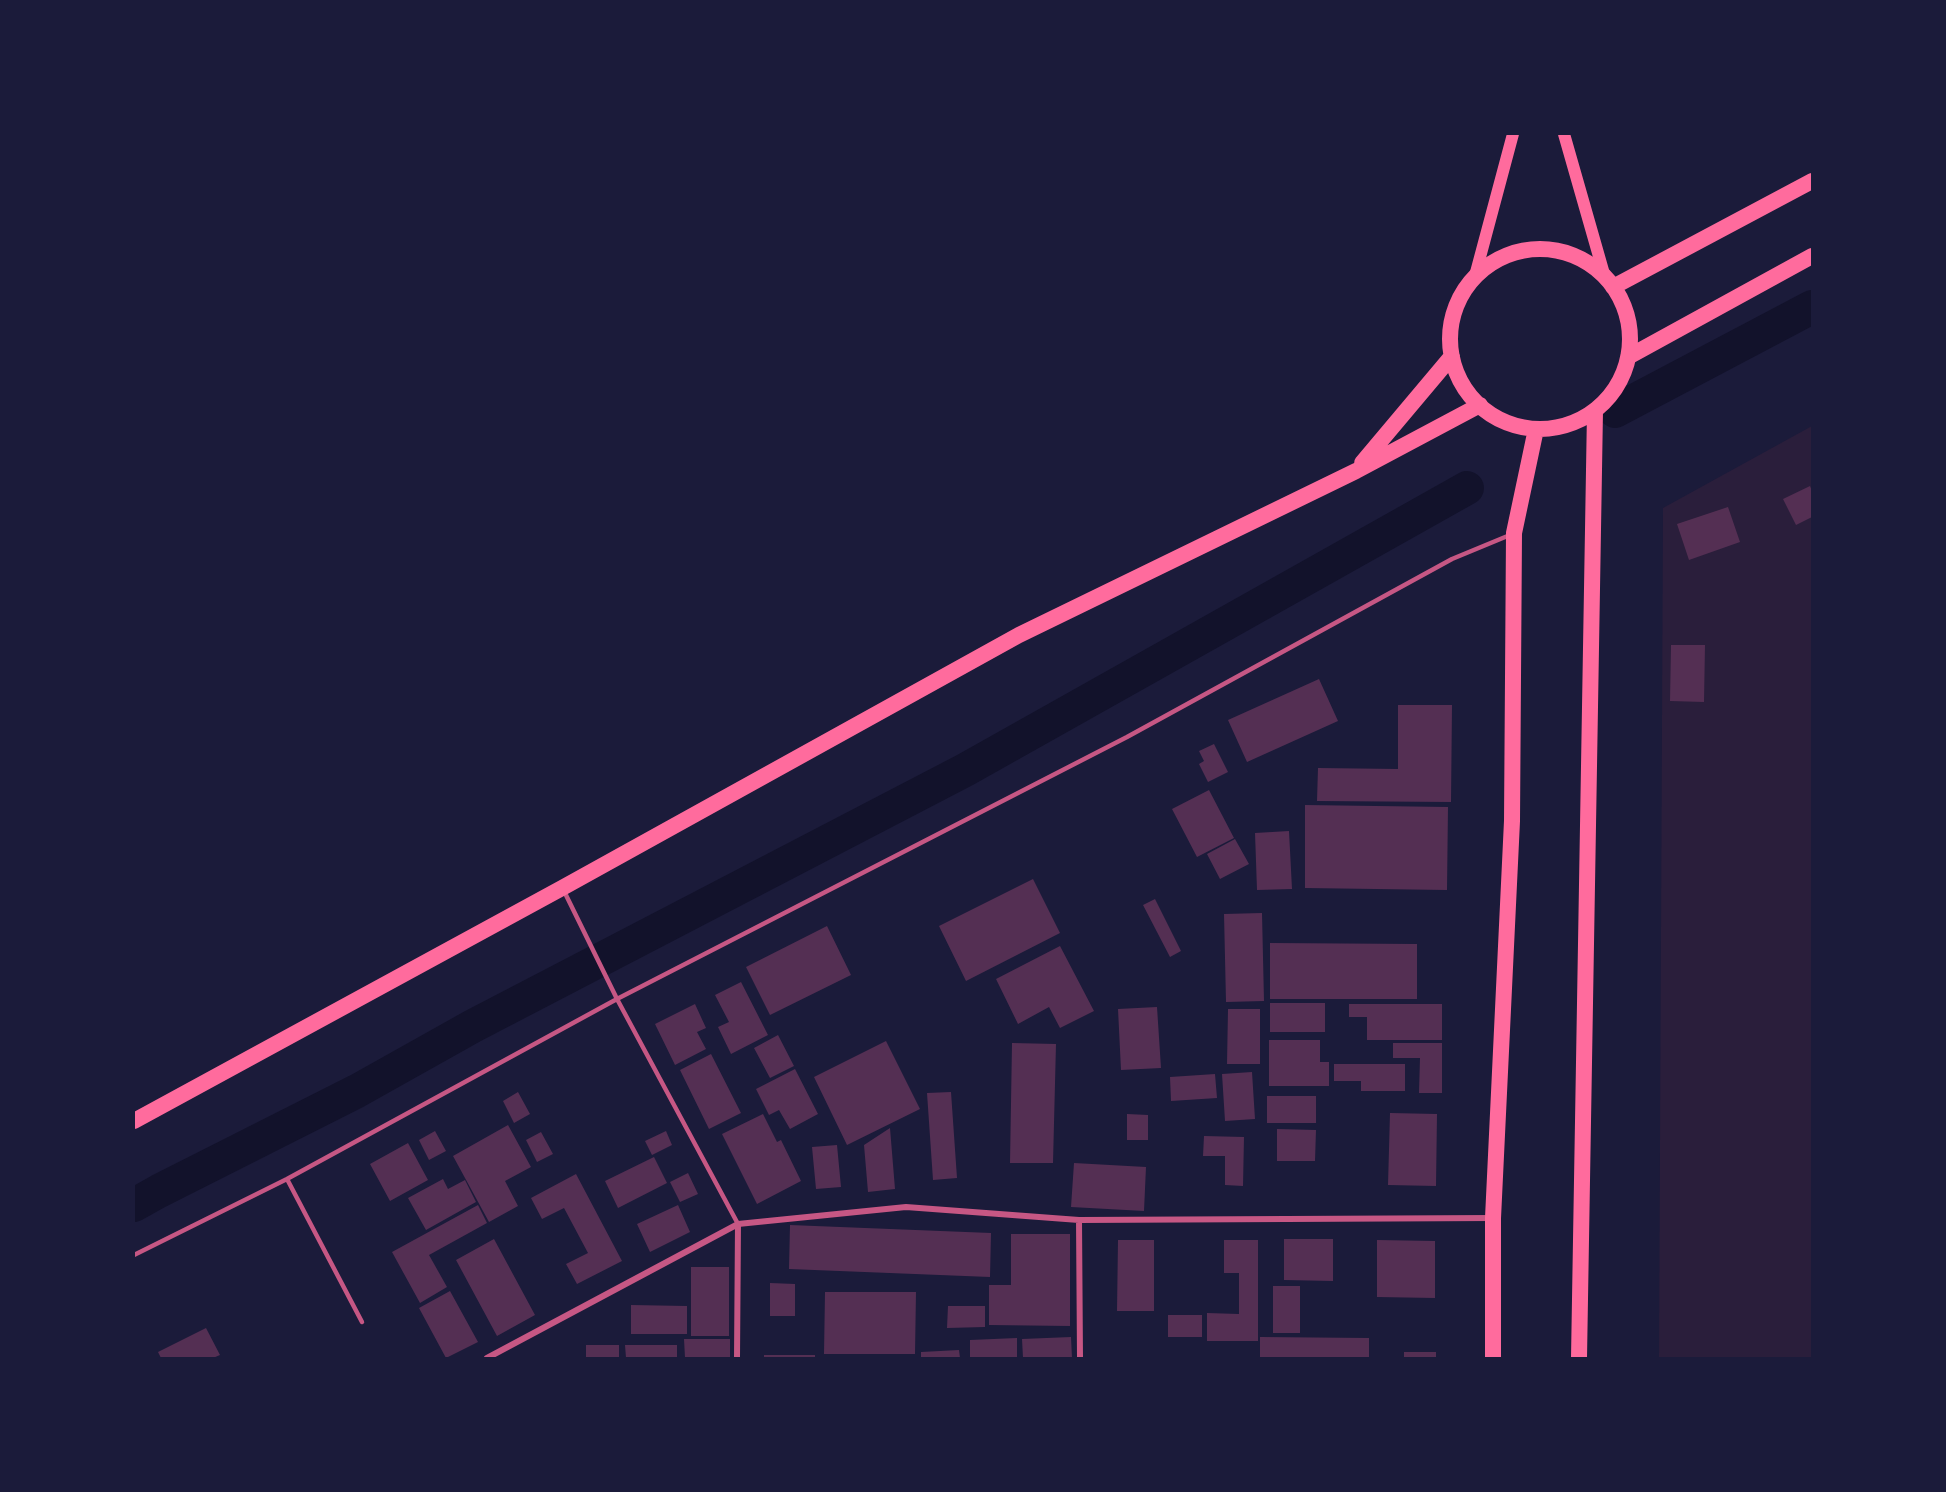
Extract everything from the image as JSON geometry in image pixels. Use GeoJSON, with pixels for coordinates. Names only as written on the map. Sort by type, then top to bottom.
{"type":"FeatureCollection","features":[{"type":"Feature","properties":{"kind":"highway"},"geometry":{"type":"LineString","coordinates":[[1609,281],[1812,181]]}},
{"type":"Feature","properties":{"kind":"highway"},"geometry":{"type":"LineString","coordinates":[[1525,249],[1553,249],[1581,258],[1609,281],[1622,299],[1630,329],[1628,357],[1616,389],[1594,411],[1567,425],[1536,429],[1506,422],[1480,405],[1462,383],[1452,356],[1451,327],[1459,300],[1475,276],[1498,259],[1525,249]]}},
{"type":"Feature","properties":{"kind":"highway"},"geometry":{"type":"LineString","coordinates":[[1628,357],[1812,256]]}},
{"type":"Feature","properties":{"kind":"highway"},"geometry":{"type":"LineString","coordinates":[[1356,471],[1452,356]]}},
{"type":"Feature","properties":{"kind":"highway"},"geometry":{"type":"LineString","coordinates":[[134,1121],[562,888],[1018,635],[1356,471],[1480,405]]}},
{"type":"Feature","properties":{"kind":"highway"},"geometry":{"type":"LineString","coordinates":[[1579,1359],[1594,411]]}},
{"type":"Feature","properties":{"kind":"highway"},"geometry":{"type":"LineString","coordinates":[[1493,1359],[1493,1218],[1512,820],[1514,533],[1536,429]]}},
{"type":"Feature","properties":{"kind":"main road"},"geometry":{"type":"LineString","coordinates":[[1475,276],[1513,134]]}},
{"type":"Feature","properties":{"kind":"main road"},"geometry":{"type":"LineString","coordinates":[[1564,134],[1609,281]]}},
{"type":"Feature","properties":{"kind":"street"},"geometry":{"type":"LineString","coordinates":[[487,1359],[738,1224],[906,1207],[1079,1220],[1493,1218]]}},
{"type":"Feature","properties":{"kind":"street"},"geometry":{"type":"LineString","coordinates":[[1079,1220],[1080,1359]]}},
{"type":"Feature","properties":{"kind":"street"},"geometry":{"type":"LineString","coordinates":[[737,1359],[738,1224]]}},
{"type":"Feature","properties":{"kind":"lane"},"geometry":{"type":"LineString","coordinates":[[134,1255],[287,1179],[616,997],[1127,737],[1452,559],[1514,533]]}},
{"type":"Feature","properties":{"kind":"lane"},"geometry":{"type":"LineString","coordinates":[[562,888],[616,997],[738,1224]]}},
{"type":"Feature","properties":{"kind":"lane"},"geometry":{"type":"LineString","coordinates":[[287,1179],[362,1322]]}},
{"type":"Feature","properties":{"kind":"shaded area"},"geometry":{"type":"Polygon","coordinates":[[[1812,426],[1812,1358],[1659,1358],[1663,508],[1812,426]]]}},
{"type":"Feature","properties":{"kind":"building"},"geometry":{"type":"Polygon","coordinates":[[[1810,486],[1812,517],[1796,525],[1783,499],[1810,486]]]}},
{"type":"Feature","properties":{"kind":"building"},"geometry":{"type":"Polygon","coordinates":[[[1728,507],[1740,542],[1689,560],[1677,524],[1728,507]]]}},
{"type":"Feature","properties":{"kind":"building"},"geometry":{"type":"Polygon","coordinates":[[[1671,645],[1705,645],[1704,702],[1670,701],[1671,645]]]}},
{"type":"Feature","properties":{"kind":"building"},"geometry":{"type":"Polygon","coordinates":[[[1319,679],[1338,721],[1247,762],[1228,720],[1319,679]]]}},
{"type":"Feature","properties":{"kind":"building"},"geometry":{"type":"Polygon","coordinates":[[[1398,705],[1452,705],[1451,802],[1317,801],[1318,768],[1398,769],[1398,705]]]}},
{"type":"Feature","properties":{"kind":"building"},"geometry":{"type":"Polygon","coordinates":[[[1214,744],[1228,772],[1208,782],[1199,764],[1204,761],[1199,751],[1214,744]]]}},
{"type":"Feature","properties":{"kind":"building"},"geometry":{"type":"Polygon","coordinates":[[[1209,790],[1234,838],[1197,857],[1172,809],[1209,790]]]}},
{"type":"Feature","properties":{"kind":"building"},"geometry":{"type":"Polygon","coordinates":[[[1305,805],[1448,807],[1447,890],[1305,888],[1305,805]]]}},
{"type":"Feature","properties":{"kind":"building"},"geometry":{"type":"Polygon","coordinates":[[[1289,831],[1292,889],[1257,890],[1255,833],[1289,831]]]}},
{"type":"Feature","properties":{"kind":"building"},"geometry":{"type":"Polygon","coordinates":[[[1235,839],[1249,864],[1220,879],[1207,854],[1235,839]]]}},
{"type":"Feature","properties":{"kind":"building"},"geometry":{"type":"Polygon","coordinates":[[[1033,879],[1060,933],[966,981],[939,926],[1033,879]]]}},
{"type":"Feature","properties":{"kind":"building"},"geometry":{"type":"Polygon","coordinates":[[[1155,899],[1181,951],[1170,957],[1143,905],[1155,899]]]}},
{"type":"Feature","properties":{"kind":"building"},"geometry":{"type":"Polygon","coordinates":[[[1262,913],[1264,1001],[1226,1002],[1224,914],[1262,913]]]}},
{"type":"Feature","properties":{"kind":"building"},"geometry":{"type":"Polygon","coordinates":[[[827,926],[851,975],[770,1015],[746,967],[827,926]]]}},
{"type":"Feature","properties":{"kind":"building"},"geometry":{"type":"Polygon","coordinates":[[[1270,943],[1417,944],[1417,999],[1270,999],[1270,943]]]}},
{"type":"Feature","properties":{"kind":"building"},"geometry":{"type":"Polygon","coordinates":[[[1060,946],[1094,1011],[1060,1028],[1049,1007],[1018,1024],[996,979],[1060,946]]]}},
{"type":"Feature","properties":{"kind":"building"},"geometry":{"type":"Polygon","coordinates":[[[741,982],[768,1035],[731,1054],[718,1027],[729,1022],[715,995],[741,982]]]}},
{"type":"Feature","properties":{"kind":"building"},"geometry":{"type":"Polygon","coordinates":[[[1270,1003],[1325,1003],[1325,1032],[1270,1032],[1270,1003]]]}},
{"type":"Feature","properties":{"kind":"building"},"geometry":{"type":"Polygon","coordinates":[[[695,1004],[706,1028],[697,1032],[706,1049],[675,1065],[655,1024],[695,1004]]]}},
{"type":"Feature","properties":{"kind":"building"},"geometry":{"type":"Polygon","coordinates":[[[1349,1004],[1442,1004],[1442,1040],[1367,1040],[1367,1017],[1349,1017],[1349,1004]]]}},
{"type":"Feature","properties":{"kind":"building"},"geometry":{"type":"Polygon","coordinates":[[[1157,1007],[1161,1068],[1121,1070],[1118,1009],[1157,1007]]]}},
{"type":"Feature","properties":{"kind":"building"},"geometry":{"type":"Polygon","coordinates":[[[1228,1009],[1260,1009],[1260,1064],[1227,1064],[1228,1009]]]}},
{"type":"Feature","properties":{"kind":"building"},"geometry":{"type":"Polygon","coordinates":[[[778,1035],[794,1066],[770,1078],[754,1048],[778,1035]]]}},
{"type":"Feature","properties":{"kind":"building"},"geometry":{"type":"Polygon","coordinates":[[[1269,1040],[1320,1040],[1320,1062],[1329,1062],[1329,1086],[1269,1086],[1269,1040]]]}},
{"type":"Feature","properties":{"kind":"building"},"geometry":{"type":"Polygon","coordinates":[[[886,1041],[920,1109],[847,1145],[814,1077],[886,1041]]]}},
{"type":"Feature","properties":{"kind":"building"},"geometry":{"type":"Polygon","coordinates":[[[1012,1043],[1056,1044],[1053,1163],[1010,1163],[1012,1043]]]}},
{"type":"Feature","properties":{"kind":"building"},"geometry":{"type":"Polygon","coordinates":[[[1393,1043],[1442,1043],[1442,1093],[1419,1093],[1420,1058],[1393,1058],[1393,1043]]]}},
{"type":"Feature","properties":{"kind":"building"},"geometry":{"type":"Polygon","coordinates":[[[711,1054],[741,1113],[709,1129],[680,1070],[711,1054]]]}},
{"type":"Feature","properties":{"kind":"building"},"geometry":{"type":"Polygon","coordinates":[[[1334,1064],[1405,1064],[1405,1091],[1361,1091],[1361,1081],[1334,1081],[1334,1064]]]}},
{"type":"Feature","properties":{"kind":"building"},"geometry":{"type":"Polygon","coordinates":[[[795,1069],[818,1114],[790,1129],[779,1110],[769,1115],[756,1089],[795,1069]]]}},
{"type":"Feature","properties":{"kind":"building"},"geometry":{"type":"Polygon","coordinates":[[[1252,1072],[1255,1119],[1225,1121],[1222,1074],[1252,1072]]]}},
{"type":"Feature","properties":{"kind":"building"},"geometry":{"type":"Polygon","coordinates":[[[1215,1074],[1217,1098],[1171,1101],[1170,1077],[1215,1074]]]}},
{"type":"Feature","properties":{"kind":"building"},"geometry":{"type":"Polygon","coordinates":[[[518,1092],[530,1114],[514,1123],[503,1101],[518,1092]]]}},
{"type":"Feature","properties":{"kind":"building"},"geometry":{"type":"Polygon","coordinates":[[[951,1092],[957,1178],[933,1180],[927,1093],[951,1092]]]}},
{"type":"Feature","properties":{"kind":"building"},"geometry":{"type":"Polygon","coordinates":[[[1267,1096],[1316,1096],[1316,1123],[1267,1123],[1267,1096]]]}},
{"type":"Feature","properties":{"kind":"building"},"geometry":{"type":"Polygon","coordinates":[[[1390,1113],[1437,1114],[1436,1186],[1388,1185],[1390,1113]]]}},
{"type":"Feature","properties":{"kind":"building"},"geometry":{"type":"Polygon","coordinates":[[[763,1114],[777,1142],[781,1140],[801,1181],[757,1204],[722,1134],[763,1114]]]}},
{"type":"Feature","properties":{"kind":"building"},"geometry":{"type":"Polygon","coordinates":[[[1127,1114],[1148,1115],[1148,1140],[1127,1140],[1127,1114]]]}},
{"type":"Feature","properties":{"kind":"building"},"geometry":{"type":"Polygon","coordinates":[[[508,1125],[531,1167],[505,1181],[518,1206],[489,1222],[453,1156],[508,1125]]]}},
{"type":"Feature","properties":{"kind":"building"},"geometry":{"type":"Polygon","coordinates":[[[890,1128],[895,1189],[868,1192],[864,1145],[890,1128]]]}},
{"type":"Feature","properties":{"kind":"building"},"geometry":{"type":"Polygon","coordinates":[[[1277,1129],[1316,1130],[1315,1161],[1277,1161],[1277,1129]]]}},
{"type":"Feature","properties":{"kind":"building"},"geometry":{"type":"Polygon","coordinates":[[[435,1131],[446,1151],[429,1160],[419,1140],[435,1131]]]}},
{"type":"Feature","properties":{"kind":"building"},"geometry":{"type":"Polygon","coordinates":[[[666,1131],[672,1145],[652,1155],[645,1141],[666,1131]]]}},
{"type":"Feature","properties":{"kind":"building"},"geometry":{"type":"Polygon","coordinates":[[[541,1132],[553,1154],[537,1162],[526,1140],[541,1132]]]}},
{"type":"Feature","properties":{"kind":"building"},"geometry":{"type":"Polygon","coordinates":[[[1204,1136],[1244,1137],[1243,1186],[1225,1185],[1225,1156],[1203,1156],[1204,1136]]]}},
{"type":"Feature","properties":{"kind":"building"},"geometry":{"type":"Polygon","coordinates":[[[408,1143],[428,1180],[390,1201],[370,1164],[408,1143]]]}},
{"type":"Feature","properties":{"kind":"building"},"geometry":{"type":"Polygon","coordinates":[[[837,1145],[841,1187],[816,1189],[812,1147],[837,1145]]]}},
{"type":"Feature","properties":{"kind":"building"},"geometry":{"type":"Polygon","coordinates":[[[654,1157],[667,1183],[618,1208],[605,1181],[654,1157]]]}},
{"type":"Feature","properties":{"kind":"building"},"geometry":{"type":"Polygon","coordinates":[[[1074,1163],[1146,1167],[1144,1211],[1071,1207],[1074,1163]]]}},
{"type":"Feature","properties":{"kind":"building"},"geometry":{"type":"Polygon","coordinates":[[[688,1173],[698,1194],[680,1202],[670,1182],[688,1173]]]}},
{"type":"Feature","properties":{"kind":"building"},"geometry":{"type":"Polygon","coordinates":[[[576,1174],[622,1261],[577,1284],[566,1264],[588,1253],[564,1208],[542,1219],[531,1198],[576,1174]]]}},
{"type":"Feature","properties":{"kind":"building"},"geometry":{"type":"Polygon","coordinates":[[[443,1179],[448,1189],[465,1180],[476,1202],[426,1230],[408,1198],[443,1179]]]}},
{"type":"Feature","properties":{"kind":"building"},"geometry":{"type":"Polygon","coordinates":[[[478,1205],[487,1223],[429,1255],[447,1287],[420,1303],[392,1252],[478,1205]]]}},
{"type":"Feature","properties":{"kind":"building"},"geometry":{"type":"Polygon","coordinates":[[[678,1205],[690,1232],[650,1252],[637,1224],[678,1205]]]}},
{"type":"Feature","properties":{"kind":"building"},"geometry":{"type":"Polygon","coordinates":[[[790,1225],[991,1233],[990,1277],[789,1269],[790,1225]]]}},
{"type":"Feature","properties":{"kind":"building"},"geometry":{"type":"Polygon","coordinates":[[[1011,1234],[1070,1234],[1070,1326],[989,1325],[989,1285],[1011,1285],[1011,1234]]]}},
{"type":"Feature","properties":{"kind":"building"},"geometry":{"type":"Polygon","coordinates":[[[494,1239],[535,1315],[497,1336],[456,1260],[494,1239]]]}},
{"type":"Feature","properties":{"kind":"building"},"geometry":{"type":"Polygon","coordinates":[[[1284,1239],[1333,1239],[1333,1281],[1284,1280],[1284,1239]]]}},
{"type":"Feature","properties":{"kind":"building"},"geometry":{"type":"Polygon","coordinates":[[[1118,1240],[1154,1240],[1154,1311],[1117,1311],[1118,1240]]]}},
{"type":"Feature","properties":{"kind":"building"},"geometry":{"type":"Polygon","coordinates":[[[1224,1240],[1258,1240],[1258,1341],[1207,1341],[1207,1313],[1239,1314],[1239,1273],[1224,1273],[1224,1240]]]}},
{"type":"Feature","properties":{"kind":"building"},"geometry":{"type":"Polygon","coordinates":[[[1377,1240],[1435,1241],[1435,1298],[1377,1297],[1377,1240]]]}},
{"type":"Feature","properties":{"kind":"building"},"geometry":{"type":"Polygon","coordinates":[[[691,1267],[729,1267],[729,1336],[691,1336],[691,1267]]]}},
{"type":"Feature","properties":{"kind":"building"},"geometry":{"type":"Polygon","coordinates":[[[770,1283],[795,1284],[795,1316],[770,1316],[770,1283]]]}},
{"type":"Feature","properties":{"kind":"building"},"geometry":{"type":"Polygon","coordinates":[[[1273,1286],[1300,1286],[1300,1333],[1273,1333],[1273,1286]]]}},
{"type":"Feature","properties":{"kind":"building"},"geometry":{"type":"Polygon","coordinates":[[[450,1291],[478,1342],[446,1358],[419,1308],[450,1291]]]}},
{"type":"Feature","properties":{"kind":"building"},"geometry":{"type":"Polygon","coordinates":[[[825,1292],[916,1292],[915,1354],[824,1354],[825,1292]]]}},
{"type":"Feature","properties":{"kind":"building"},"geometry":{"type":"Polygon","coordinates":[[[631,1305],[687,1306],[687,1334],[631,1334],[631,1305]]]}},
{"type":"Feature","properties":{"kind":"building"},"geometry":{"type":"Polygon","coordinates":[[[948,1306],[985,1306],[985,1327],[947,1328],[948,1306]]]}},
{"type":"Feature","properties":{"kind":"building"},"geometry":{"type":"Polygon","coordinates":[[[1168,1315],[1202,1315],[1202,1337],[1168,1337],[1168,1315]]]}},
{"type":"Feature","properties":{"kind":"building"},"geometry":{"type":"Polygon","coordinates":[[[206,1328],[220,1355],[213,1358],[161,1358],[158,1352],[206,1328]]]}},
{"type":"Feature","properties":{"kind":"building"},"geometry":{"type":"Polygon","coordinates":[[[1071,1337],[1072,1358],[1023,1358],[1022,1339],[1071,1337]]]}},
{"type":"Feature","properties":{"kind":"building"},"geometry":{"type":"Polygon","coordinates":[[[1260,1337],[1369,1338],[1369,1358],[1260,1358],[1260,1337]]]}},
{"type":"Feature","properties":{"kind":"building"},"geometry":{"type":"Polygon","coordinates":[[[1017,1338],[1017,1358],[970,1358],[970,1340],[1017,1338]]]}},
{"type":"Feature","properties":{"kind":"building"},"geometry":{"type":"Polygon","coordinates":[[[684,1339],[730,1339],[730,1358],[685,1358],[684,1339]]]}},
{"type":"Feature","properties":{"kind":"building"},"geometry":{"type":"Polygon","coordinates":[[[586,1345],[619,1345],[619,1358],[586,1358],[586,1345]]]}},
{"type":"Feature","properties":{"kind":"building"},"geometry":{"type":"Polygon","coordinates":[[[625,1345],[677,1345],[677,1358],[626,1358],[625,1345]]]}},
{"type":"Feature","properties":{"kind":"building"},"geometry":{"type":"Polygon","coordinates":[[[959,1350],[960,1358],[921,1358],[921,1352],[959,1350]]]}},
{"type":"Feature","properties":{"kind":"building"},"geometry":{"type":"Polygon","coordinates":[[[1404,1352],[1436,1352],[1436,1358],[1404,1358],[1404,1352]]]}},
{"type":"Feature","properties":{"kind":"building"},"geometry":{"type":"Polygon","coordinates":[[[764,1355],[815,1355],[815,1358],[764,1358],[764,1355]]]}},
{"type":"Feature","properties":{"kind":"waterway"},"geometry":{"type":"LineString","coordinates":[[1615,411],[1812,307]]}},
{"type":"Feature","properties":{"kind":"waterway"},"geometry":{"type":"LineString","coordinates":[[134,1205],[357,1091],[473,1026],[965,770],[1467,488]]}}]}
